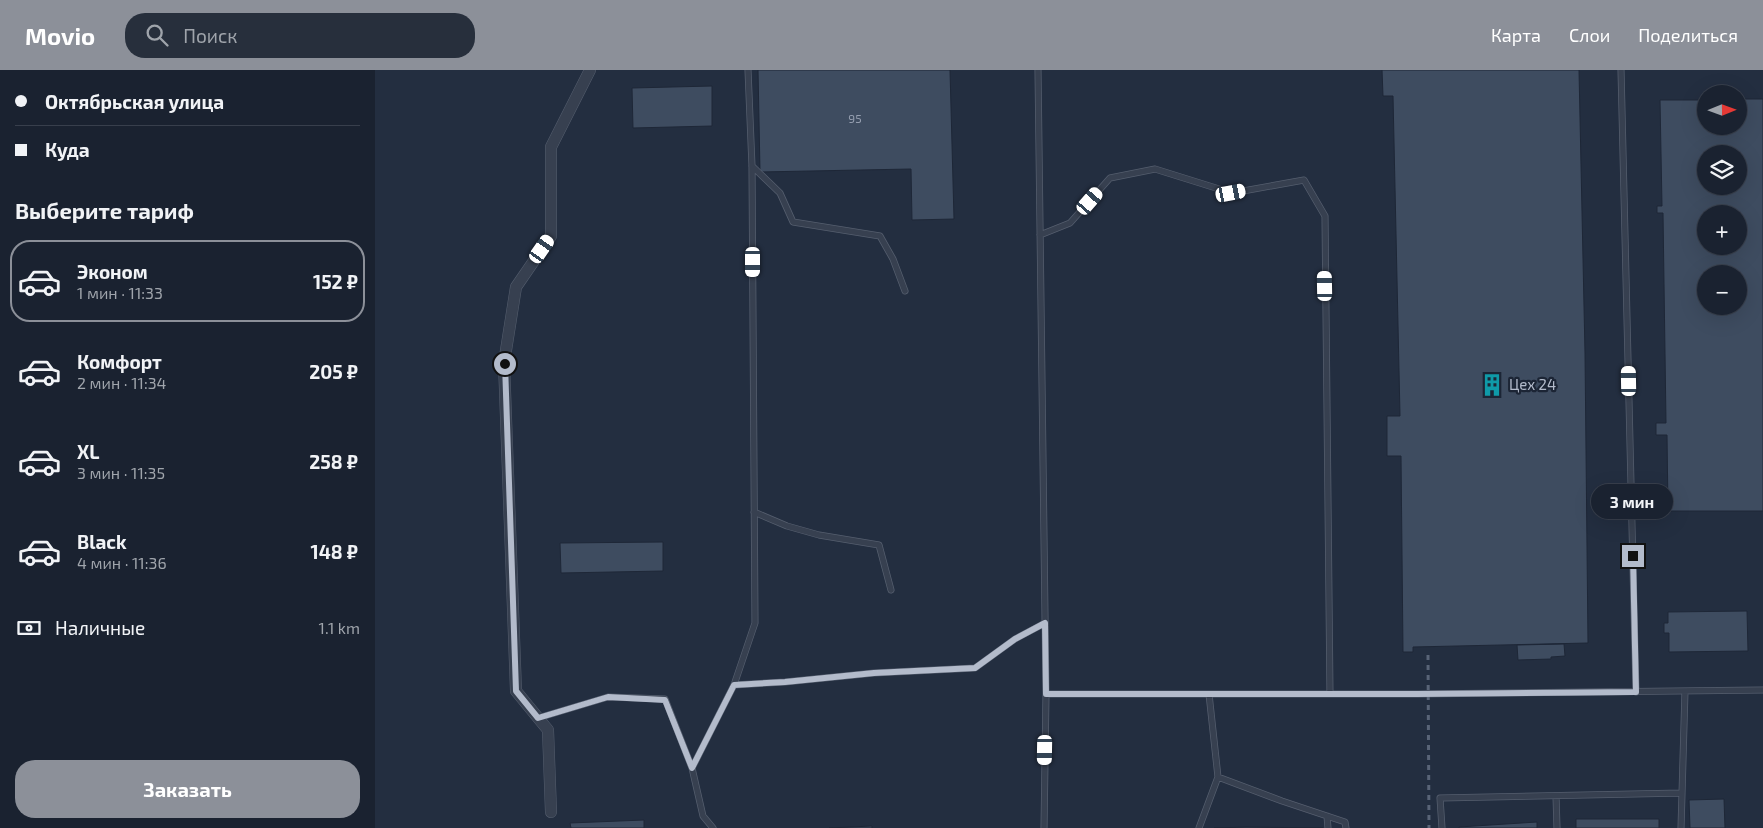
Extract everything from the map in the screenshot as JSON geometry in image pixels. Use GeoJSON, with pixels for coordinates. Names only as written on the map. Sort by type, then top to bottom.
{"type":"FeatureCollection","features":[{"type":"Feature","properties":{"kind":"street"},"geometry":{"type":"LineString","coordinates":[[551,812],[548,730],[516,691],[505,364],[516,287],[551,236],[551,147],[590,70]]}},
{"type":"Feature","properties":{"kind":"lane"},"geometry":{"type":"LineString","coordinates":[[692,768],[734,685],[755,623],[752,166],[747,70]]}},
{"type":"Feature","properties":{"kind":"lane"},"geometry":{"type":"LineString","coordinates":[[1039,70],[1046,694],[1044,828]]}},
{"type":"Feature","properties":{"kind":"lane"},"geometry":{"type":"LineString","coordinates":[[1621,70],[1636,692]]}},
{"type":"Feature","properties":{"kind":"lane"},"geometry":{"type":"LineString","coordinates":[[752,166],[780,193],[793,222],[880,236],[893,259],[905,291]]}},
{"type":"Feature","properties":{"kind":"lane"},"geometry":{"type":"LineString","coordinates":[[1040,235],[1070,224],[1110,178],[1155,169],[1231,193],[1304,180],[1325,216],[1329,694]]}},
{"type":"Feature","properties":{"kind":"lane"},"geometry":{"type":"LineString","coordinates":[[754,512],[787,526],[819,535],[879,545],[891,590]]}},
{"type":"Feature","properties":{"kind":"lane"},"geometry":{"type":"LineString","coordinates":[[734,685],[874,673],[975,668],[1015,639],[1045,623]]}},
{"type":"Feature","properties":{"kind":"lane"},"geometry":{"type":"LineString","coordinates":[[1046,694],[1329,694],[1763,690]]}},
{"type":"Feature","properties":{"kind":"lane"},"geometry":{"type":"LineString","coordinates":[[1681,828],[1685,691]]}},
{"type":"Feature","properties":{"kind":"lane"},"geometry":{"type":"LineString","coordinates":[[1199,828],[1218,777],[1209,694]]}},
{"type":"Feature","properties":{"kind":"lane"},"geometry":{"type":"LineString","coordinates":[[538,718],[608,697],[665,700],[692,768],[703,816],[713,828]]}},
{"type":"Feature","properties":{"kind":"lane"},"geometry":{"type":"LineString","coordinates":[[1218,777],[1345,822],[1346,828]]}},
{"type":"Feature","properties":{"kind":"lane"},"geometry":{"type":"LineString","coordinates":[[1442,828],[1440,798],[1682,793]]}},
{"type":"Feature","properties":{"kind":"lane"},"geometry":{"type":"LineString","coordinates":[[1557,796],[1557,828]]}},
{"type":"Feature","properties":{"kind":"lane"},"geometry":{"type":"LineString","coordinates":[[1327,816],[1328,828]]}},
{"type":"Feature","properties":{"kind":"building"},"geometry":{"type":"Polygon","coordinates":[[[758,70],[950,70],[954,219],[912,220],[911,169],[760,172],[758,70]]]}},
{"type":"Feature","properties":{"kind":"building","name":"Цех 24"},"geometry":{"type":"Polygon","coordinates":[[[1382,70],[1579,70],[1585,353],[1588,643],[1413,647],[1413,652],[1403,652],[1401,456],[1387,456],[1387,416],[1400,416],[1393,96],[1383,96],[1382,70]]]}},
{"type":"Feature","properties":{"kind":"building"},"geometry":{"type":"Polygon","coordinates":[[[712,86],[712,126],[633,128],[632,88],[712,86]]]}},
{"type":"Feature","properties":{"kind":"building"},"geometry":{"type":"Polygon","coordinates":[[[1747,99],[1763,99],[1763,511],[1668,511],[1667,435],[1656,435],[1656,423],[1666,423],[1663,213],[1657,213],[1657,206],[1662,206],[1660,100],[1697,100],[1697,135],[1747,135],[1747,99]]]}},
{"type":"Feature","properties":{"kind":"building"},"geometry":{"type":"Polygon","coordinates":[[[663,542],[663,571],[561,573],[560,543],[663,542]]]}},
{"type":"Feature","properties":{"kind":"building"},"geometry":{"type":"Polygon","coordinates":[[[1747,611],[1748,651],[1669,652],[1669,633],[1664,633],[1664,623],[1668,623],[1668,612],[1747,611]]]}},
{"type":"Feature","properties":{"kind":"building"},"geometry":{"type":"Polygon","coordinates":[[[1564,644],[1565,656],[1551,657],[1551,659],[1518,660],[1517,645],[1564,644]]]}},
{"type":"Feature","properties":{"kind":"building"},"geometry":{"type":"Polygon","coordinates":[[[1724,799],[1725,828],[1690,828],[1689,800],[1724,799]]]}},
{"type":"Feature","properties":{"kind":"building"},"geometry":{"type":"Polygon","coordinates":[[[1576,819],[1659,819],[1659,828],[1576,828],[1576,819]]]}},
{"type":"Feature","properties":{"kind":"building"},"geometry":{"type":"Polygon","coordinates":[[[644,820],[644,828],[571,828],[570,823],[644,820]]]}},
{"type":"Feature","properties":{"kind":"building"},"geometry":{"type":"Polygon","coordinates":[[[1537,822],[1537,828],[1459,828],[1459,827],[1537,822]]]}},
{"type":"Feature","properties":{"kind":"building"},"geometry":{"type":"Polygon","coordinates":[[[872,826],[872,828],[829,828],[872,826]]]}},
{"type":"Feature","properties":{"kind":"building"},"geometry":{"type":"Polygon","coordinates":[[[1246,827],[1323,828],[1214,828],[1246,827]]]}},
{"type":"Feature","properties":{"kind":"railway"},"geometry":{"type":"LineString","coordinates":[[1428,655],[1429,828]]}},
{"type":"Feature","properties":{"kind":"place","name":"Цех 24"},"geometry":{"type":"Point","coordinates":[1492,385]}},
{"type":"Feature","properties":{"kind":"route"},"geometry":{"type":"LineString","coordinates":[[505,364],[516,691],[538,718],[608,697],[665,700],[692,768],[734,685],[874,673],[975,668],[1015,639],[1045,623],[1046,694],[1636,692],[1633,556]]}}]}
